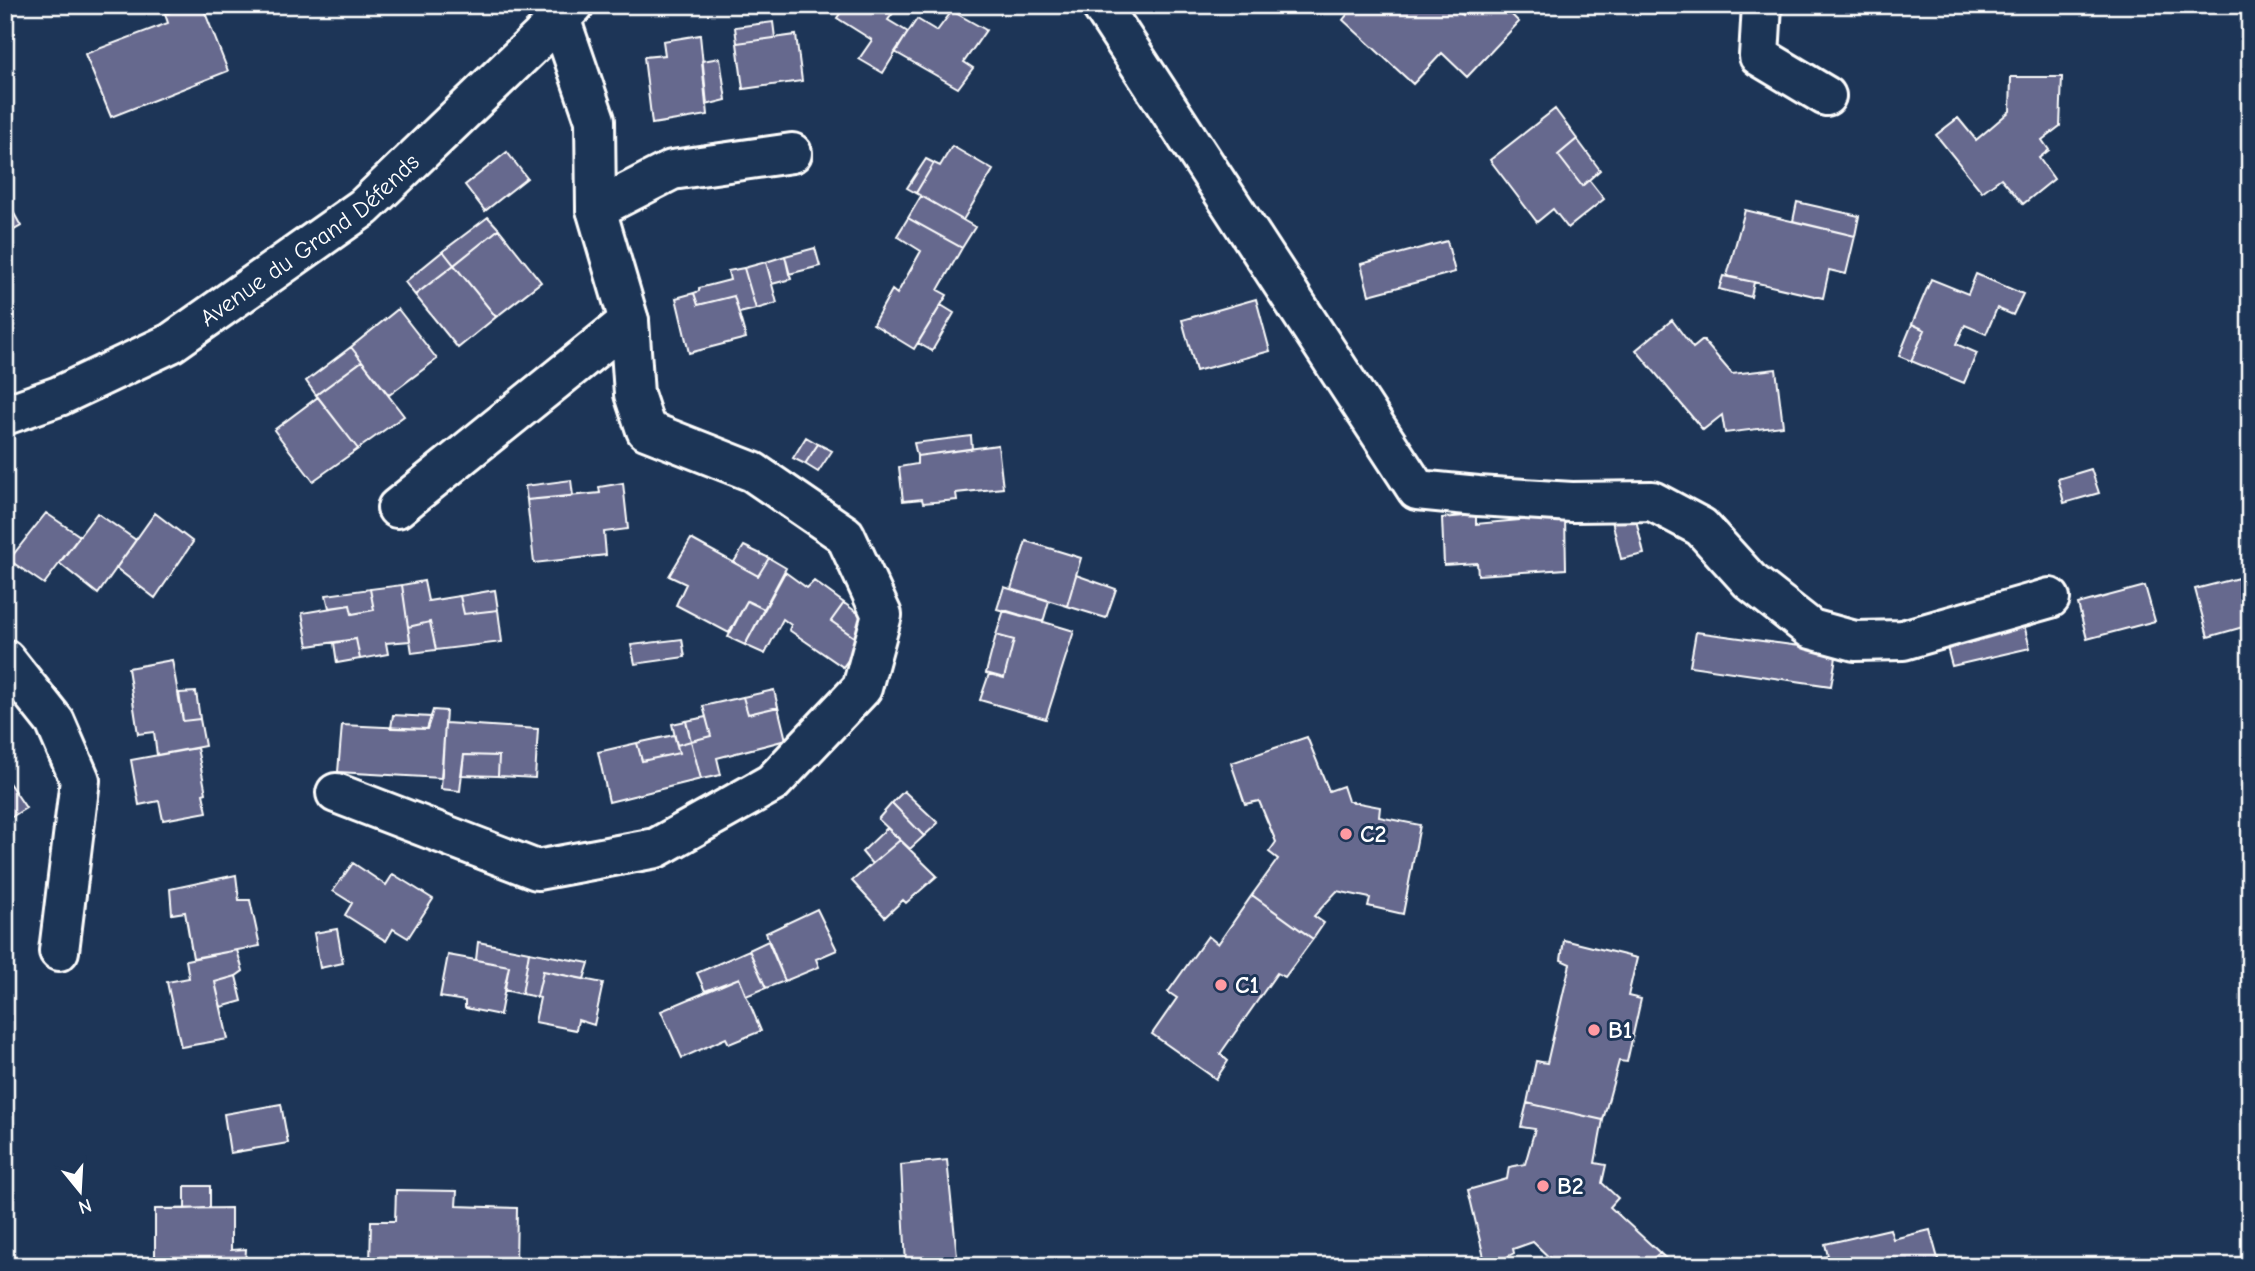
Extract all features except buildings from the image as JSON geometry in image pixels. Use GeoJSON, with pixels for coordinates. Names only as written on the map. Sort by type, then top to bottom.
{"type":"FeatureCollection","features":[{"type":"Feature","properties":{"kind":"street"},"geometry":{"type":"LineString","coordinates":[[1101,5],[1417,490],[1573,502],[1652,501],[1701,527],[1750,581],[1811,629],[1856,641],[1903,640],[2050,598]]}},
{"type":"Feature","properties":{"kind":"street"},"geometry":{"type":"LineString","coordinates":[[1762,5],[1759,56],[1826,96]]}},
{"type":"Feature","properties":{"kind":"street"},"geometry":{"type":"LineString","coordinates":[[336,793],[537,870],[656,848],[772,783],[862,688],[882,615],[845,535],[753,471],[646,430],[634,394],[629,321],[596,209],[596,120],[567,12]]}},
{"type":"Feature","properties":{"kind":"street","name":"Avenue du Grand Défends"},"geometry":{"type":"LineString","coordinates":[[5,415],[59,396],[171,343],[364,207],[567,12]]}},
{"type":"Feature","properties":{"kind":"street"},"geometry":{"type":"LineString","coordinates":[[596,209],[672,170],[792,153]]}},
{"type":"Feature","properties":{"kind":"street"},"geometry":{"type":"LineString","coordinates":[[397,508],[629,321]]}},
{"type":"Feature","properties":{"kind":"street"},"geometry":{"type":"LineString","coordinates":[[5,659],[55,722],[80,780],[59,951]]}},
{"type":"Feature","properties":{"kind":"place","name":"C2"},"geometry":{"type":"Point","coordinates":[1346,834]}},
{"type":"Feature","properties":{"kind":"place","name":"C1"},"geometry":{"type":"Point","coordinates":[1221,985]}},
{"type":"Feature","properties":{"kind":"place","name":"B1"},"geometry":{"type":"Point","coordinates":[1594,1030]}},
{"type":"Feature","properties":{"kind":"place","name":"B2"},"geometry":{"type":"Point","coordinates":[1543,1186]}}]}
